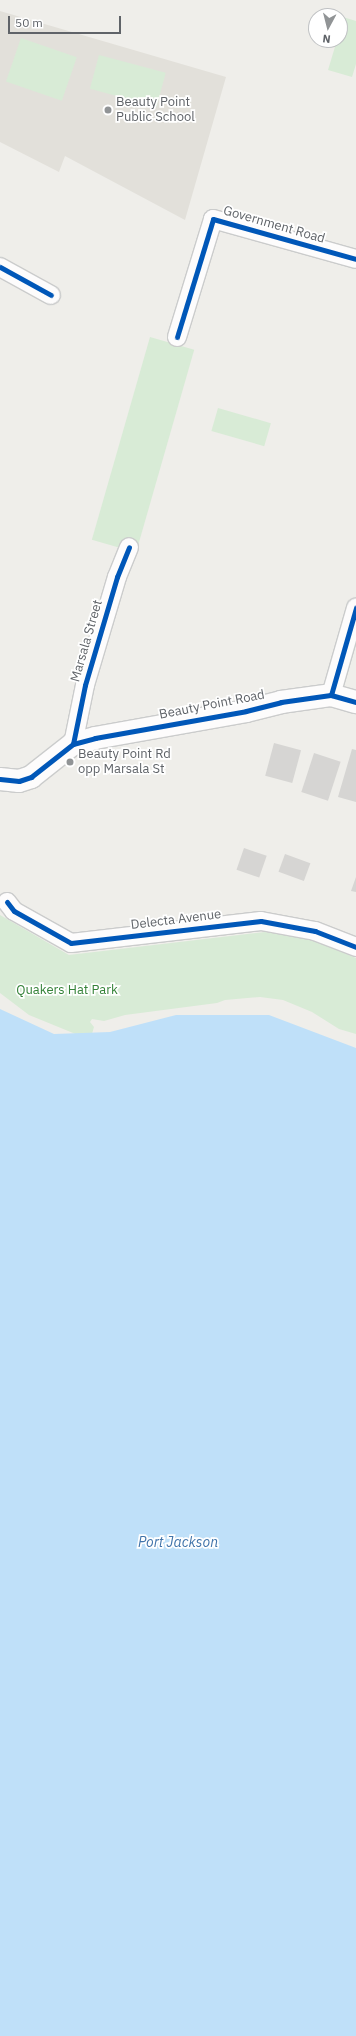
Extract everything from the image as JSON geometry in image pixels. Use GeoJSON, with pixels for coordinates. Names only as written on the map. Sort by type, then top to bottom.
{"type":"FeatureCollection","features":[{"type":"Feature","properties":{"kind":"street","name":"Government Road"},"geometry":{"type":"LineString","coordinates":[[177,337],[213,219],[356,259]]}},
{"type":"Feature","properties":{"kind":"street"},"geometry":{"type":"LineString","coordinates":[[0,267],[51,295]]}},
{"type":"Feature","properties":{"kind":"street","name":"Marsala Street"},"geometry":{"type":"LineString","coordinates":[[73,744],[85,685],[128,546]]}},
{"type":"Feature","properties":{"kind":"street"},"geometry":{"type":"LineString","coordinates":[[330,695],[356,608]]}},
{"type":"Feature","properties":{"kind":"street","name":"Beauty Point Road"},"geometry":{"type":"LineString","coordinates":[[73,744],[246,712],[281,702],[330,695],[356,702]]}},
{"type":"Feature","properties":{"kind":"street"},"geometry":{"type":"LineString","coordinates":[[0,779],[19,781],[31,777],[73,744]]}},
{"type":"Feature","properties":{"kind":"street","name":"Delecta Avenue"},"geometry":{"type":"LineString","coordinates":[[7,902],[14,911],[71,943],[261,921],[315,931],[356,947]]}},
{"type":"Feature","properties":{"kind":"shaded area","name":"Beauty Point Public School"},"geometry":{"type":"Polygon","coordinates":[[[0,11],[226,77],[185,220],[65,156],[59,172],[0,142],[0,11]]]}},
{"type":"Feature","properties":{"kind":"green space"},"geometry":{"type":"Polygon","coordinates":[[[348,19],[356,21],[356,64],[352,77],[328,70],[335,48],[348,48],[348,19]]]}},
{"type":"Feature","properties":{"kind":"green space"},"geometry":{"type":"Polygon","coordinates":[[[21,38],[77,57],[62,101],[6,81],[21,38]]]}},
{"type":"Feature","properties":{"kind":"green space"},"geometry":{"type":"Polygon","coordinates":[[[99,55],[166,73],[157,107],[90,89],[99,55]]]}},
{"type":"Feature","properties":{"kind":"green space"},"geometry":{"type":"Polygon","coordinates":[[[150,337],[194,350],[136,553],[92,540],[150,337]]]}},
{"type":"Feature","properties":{"kind":"green space"},"geometry":{"type":"Polygon","coordinates":[[[218,408],[271,423],[264,446],[211,431],[218,408]]]}},
{"type":"Feature","properties":{"kind":"green space","name":"Quakers Hat Park"},"geometry":{"type":"Polygon","coordinates":[[[0,915],[69,955],[265,932],[310,939],[356,958],[356,1034],[339,1029],[312,1012],[283,1000],[260,997],[225,1000],[217,1003],[125,1015],[104,1021],[92,1019],[90,1022],[94,1027],[92,1034],[78,1035],[29,1015],[0,993],[0,915]]]}},
{"type":"Feature","properties":{"kind":"water","name":"Port Jackson"},"geometry":{"type":"Polygon","coordinates":[[[0,1009],[54,1034],[110,1032],[176,1015],[269,1015],[356,1048],[356,2036],[0,2036],[0,1009]]]}},
{"type":"Feature","properties":{"kind":"building"},"geometry":{"type":"Polygon","coordinates":[[[274,743],[301,750],[292,783],[265,776],[274,743]]]}},
{"type":"Feature","properties":{"kind":"building"},"geometry":{"type":"Polygon","coordinates":[[[352,749],[356,750],[356,802],[338,797],[352,749]]]}},
{"type":"Feature","properties":{"kind":"building"},"geometry":{"type":"Polygon","coordinates":[[[314,753],[341,762],[328,801],[301,792],[314,753]]]}},
{"type":"Feature","properties":{"kind":"building"},"geometry":{"type":"Polygon","coordinates":[[[244,848],[267,856],[259,878],[237,870],[244,848]]]}},
{"type":"Feature","properties":{"kind":"building"},"geometry":{"type":"Polygon","coordinates":[[[285,854],[310,863],[304,881],[279,872],[285,854]]]}},
{"type":"Feature","properties":{"kind":"building"},"geometry":{"type":"Polygon","coordinates":[[[356,877],[356,892],[351,891],[356,877]]]}},
{"type":"Feature","properties":{"kind":"cycle path"},"geometry":{"type":"LineString","coordinates":[[177,337],[213,219],[356,259]]}},
{"type":"Feature","properties":{"kind":"cycle path"},"geometry":{"type":"LineString","coordinates":[[0,267],[51,295]]}},
{"type":"Feature","properties":{"kind":"cycle path"},"geometry":{"type":"LineString","coordinates":[[73,744],[85,685],[117,577],[129,547]]}},
{"type":"Feature","properties":{"kind":"cycle path"},"geometry":{"type":"LineString","coordinates":[[331,695],[356,608]]}},
{"type":"Feature","properties":{"kind":"cycle path"},"geometry":{"type":"LineString","coordinates":[[0,779],[19,781],[31,777],[73,744],[95,738],[246,711],[281,702],[331,695],[356,702]]}},
{"type":"Feature","properties":{"kind":"cycle path"},"geometry":{"type":"LineString","coordinates":[[7,902],[14,911],[71,943],[261,921],[315,931],[356,947]]}},
{"type":"Feature","properties":{"kind":"place","name":"Beauty Point Public School"},"geometry":{"type":"Point","coordinates":[108,110]}},
{"type":"Feature","properties":{"kind":"place","name":"Beauty Point Rd opp Marsala St"},"geometry":{"type":"Point","coordinates":[70,762]}}]}
